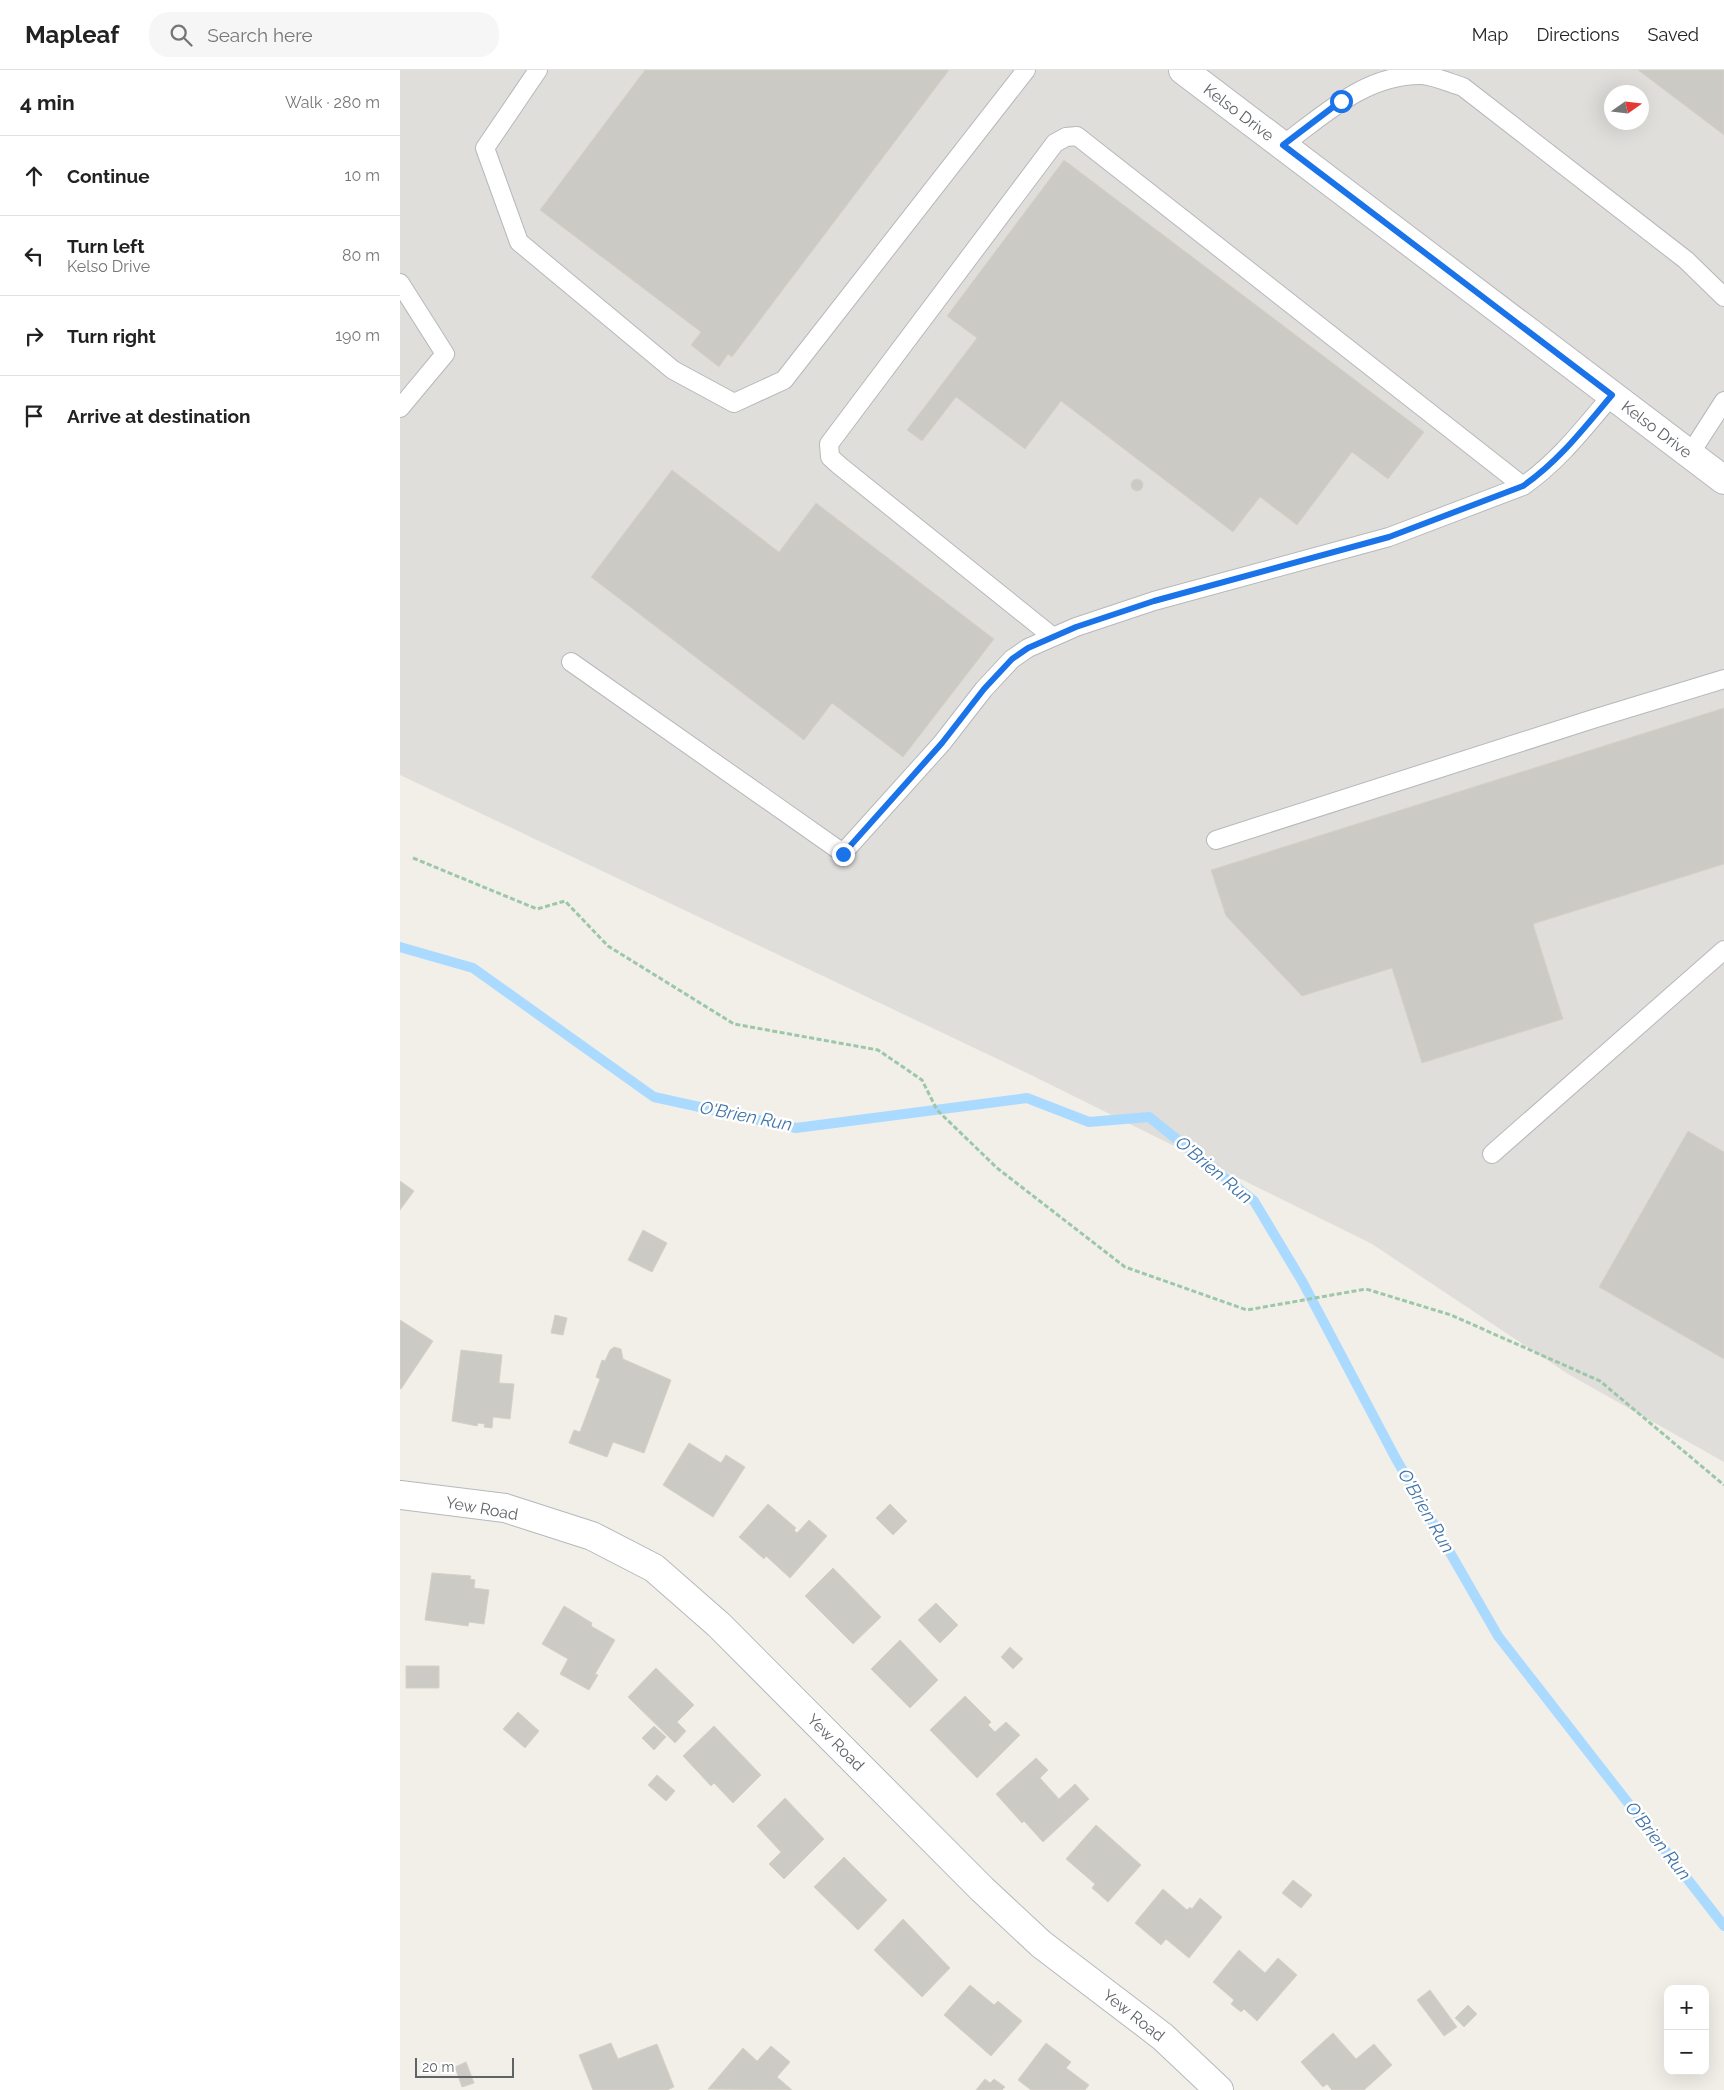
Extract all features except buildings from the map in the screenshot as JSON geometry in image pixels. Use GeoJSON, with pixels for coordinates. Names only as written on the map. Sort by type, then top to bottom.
{"type":"FeatureCollection","features":[{"type":"Feature","properties":{"kind":"street","name":"Kelso Drive"},"geometry":{"type":"LineString","coordinates":[[1183,70],[1724,480]]}},
{"type":"Feature","properties":{"kind":"street","name":"Yew Road"},"geometry":{"type":"LineString","coordinates":[[400,1495],[505,1508],[592,1536],[654,1568],[719,1625],[982,1889],[1041,1944],[1163,2037],[1219,2090]]}},
{"type":"Feature","properties":{"kind":"lane"},"geometry":{"type":"LineString","coordinates":[[538,70],[485,148],[519,242],[673,370],[734,403],[784,380],[1026,70]]}},
{"type":"Feature","properties":{"kind":"lane"},"geometry":{"type":"LineString","coordinates":[[1283,145],[1341,101],[1366,86],[1386,80],[1423,75],[1463,87],[1686,260],[1724,297]]}},
{"type":"Feature","properties":{"kind":"lane"},"geometry":{"type":"LineString","coordinates":[[1053,637],[840,466],[830,457],[829,444],[1055,143],[1066,137],[1077,136],[1523,486]]}},
{"type":"Feature","properties":{"kind":"lane"},"geometry":{"type":"LineString","coordinates":[[400,283],[445,354],[400,408]]}},
{"type":"Feature","properties":{"kind":"lane"},"geometry":{"type":"LineString","coordinates":[[571,662],[843,854],[942,743],[984,689],[1012,659],[1028,648],[1076,627],[1154,601],[1389,537],[1523,486],[1540,475],[1567,450],[1612,395]]}},
{"type":"Feature","properties":{"kind":"lane"},"geometry":{"type":"LineString","coordinates":[[1690,454],[1724,401]]}},
{"type":"Feature","properties":{"kind":"lane"},"geometry":{"type":"LineString","coordinates":[[1216,840],[1724,679]]}},
{"type":"Feature","properties":{"kind":"lane"},"geometry":{"type":"LineString","coordinates":[[1492,1154],[1724,950]]}},
{"type":"Feature","properties":{"kind":"path"},"geometry":{"type":"LineString","coordinates":[[413,858],[537,909],[565,901],[608,946],[734,1024],[878,1050],[922,1080],[937,1110],[997,1168],[1125,1267],[1247,1310],[1366,1289],[1451,1315],[1600,1380],[1724,1485]]}},
{"type":"Feature","properties":{"kind":"shaded area"},"geometry":{"type":"Polygon","coordinates":[[[400,70],[1724,70],[1724,1462],[1568,1374],[1372,1244],[1025,1072],[400,775],[400,70]]]}},
{"type":"Feature","properties":{"kind":"waterway","name":"O'Brien Run"},"geometry":{"type":"LineString","coordinates":[[400,947],[473,968],[654,1097],[796,1128],[1027,1098],[1089,1122],[1149,1117],[1254,1201],[1302,1281],[1395,1457],[1498,1636],[1724,1926]]}},
{"type":"Feature","properties":{"kind":"route"},"geometry":{"type":"LineString","coordinates":[[843,854],[942,743],[984,689],[1012,659],[1028,648],[1076,627],[1154,601],[1389,537],[1523,486],[1540,475],[1567,450],[1612,395],[1283,145],[1341,101]]}}]}
